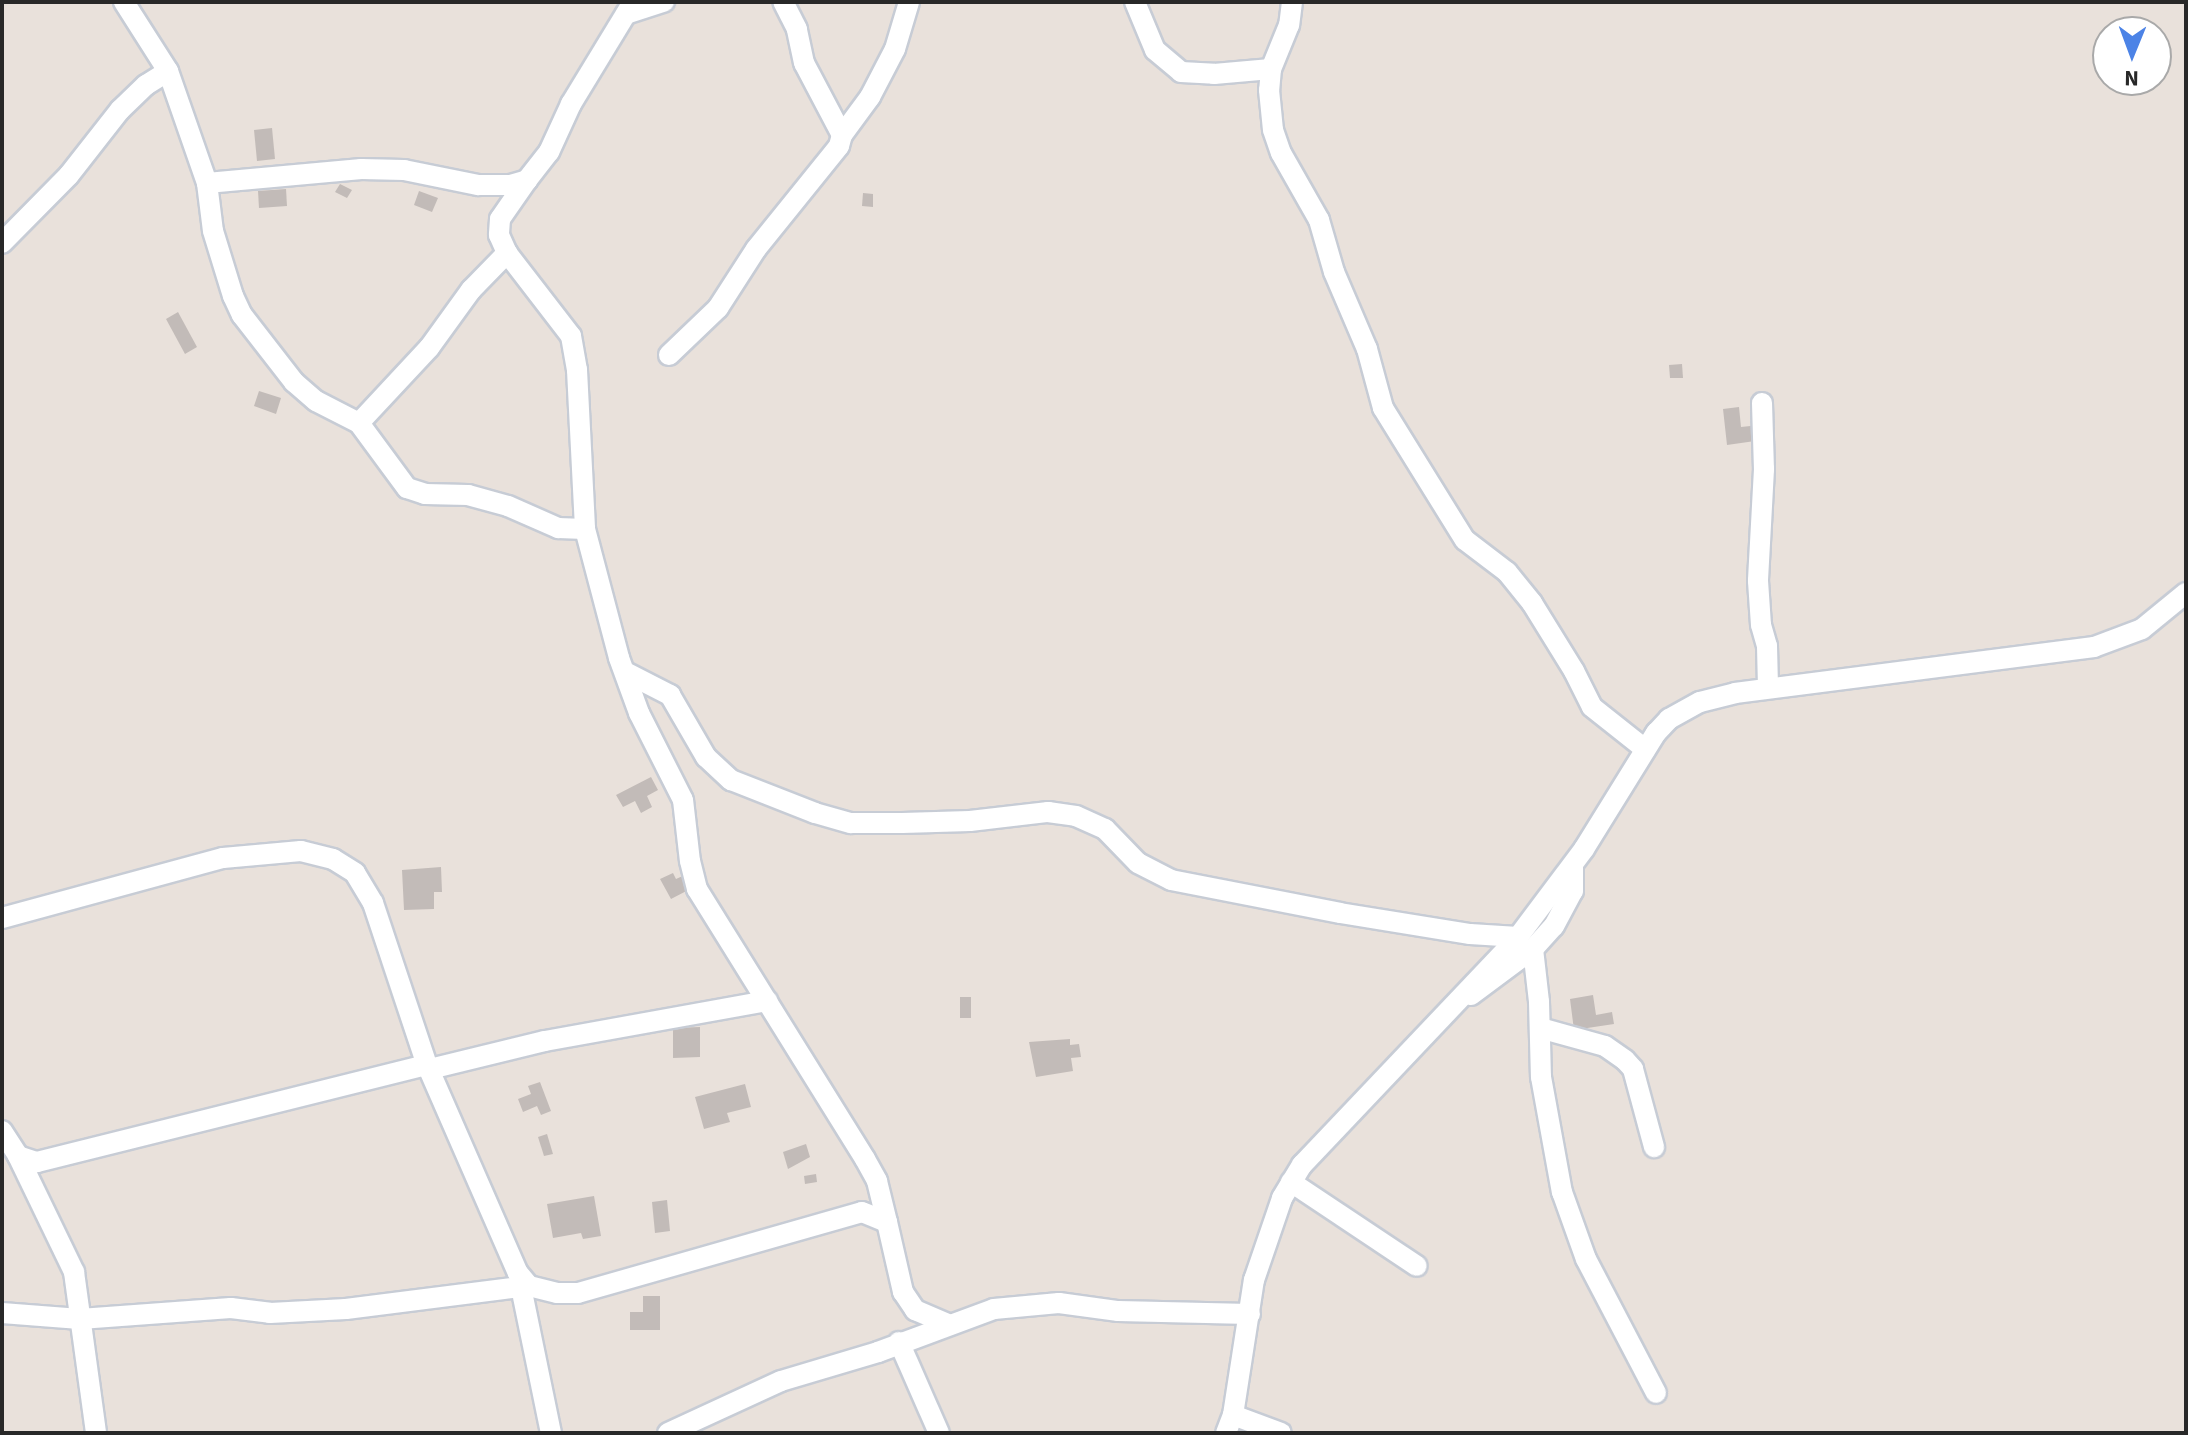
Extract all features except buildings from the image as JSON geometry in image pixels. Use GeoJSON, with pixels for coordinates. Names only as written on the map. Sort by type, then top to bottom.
{"type":"FeatureCollection","features":[{"type":"Feature","properties":{"kind":"street"},"geometry":{"type":"LineString","coordinates":[[124,2],[168,71],[207,183],[220,257],[242,315],[294,382],[316,401],[359,423],[407,488],[425,494],[468,495],[508,506],[558,528],[585,529]]}},
{"type":"Feature","properties":{"kind":"street"},"geometry":{"type":"LineString","coordinates":[[500,219],[549,152],[571,104],[630,8],[664,2]]}},
{"type":"Feature","properties":{"kind":"street"},"geometry":{"type":"LineString","coordinates":[[783,2],[797,29],[804,63],[842,135]]}},
{"type":"Feature","properties":{"kind":"street"},"geometry":{"type":"LineString","coordinates":[[669,355],[718,308],[756,249],[833,155],[842,135],[870,97],[895,49],[909,2]]}},
{"type":"Feature","properties":{"kind":"street"},"geometry":{"type":"LineString","coordinates":[[1135,2],[1155,50],[1181,72],[1214,74],[1271,69]]}},
{"type":"Feature","properties":{"kind":"street"},"geometry":{"type":"LineString","coordinates":[[1292,2],[1289,25],[1271,69],[1270,111],[1277,144],[1319,220],[1334,272],[1367,349],[1383,408],[1465,540],[1507,572],[1532,603],[1592,707],[1645,749]]}},
{"type":"Feature","properties":{"kind":"street"},"geometry":{"type":"LineString","coordinates":[[2,243],[69,175],[120,110],[146,85],[168,71]]}},
{"type":"Feature","properties":{"kind":"street"},"geometry":{"type":"LineString","coordinates":[[207,183],[361,169],[404,170],[478,185],[510,185],[527,180]]}},
{"type":"Feature","properties":{"kind":"street"},"geometry":{"type":"LineString","coordinates":[[478,185],[494,200],[500,219],[499,235],[507,253],[571,336],[575,350],[585,529],[639,713],[683,800],[690,861],[697,889],[877,1181],[903,1292],[915,1310],[950,1325]]}},
{"type":"Feature","properties":{"kind":"street"},"geometry":{"type":"LineString","coordinates":[[359,423],[429,348],[471,290],[507,253]]}},
{"type":"Feature","properties":{"kind":"street"},"geometry":{"type":"LineString","coordinates":[[1762,403],[1764,469],[1758,581],[1761,625],[1767,646],[1768,688]]}},
{"type":"Feature","properties":{"kind":"street"},"geometry":{"type":"LineString","coordinates":[[1281,1433],[1230,1424],[1254,1280],[1282,1198],[1316,1148],[1457,1002],[1525,943],[1656,733],[1680,711],[1717,698],[1768,688],[2094,647],[2142,629],[2186,593]]}},
{"type":"Feature","properties":{"kind":"street"},"geometry":{"type":"LineString","coordinates":[[625,672],[670,695],[706,757],[731,780],[815,813],[851,823],[970,821],[1048,812],[1076,816],[1105,829],[1138,863],[1171,880],[1340,913],[1525,943]]}},
{"type":"Feature","properties":{"kind":"street"},"geometry":{"type":"LineString","coordinates":[[2,918],[223,858],[317,852],[355,873],[373,903],[428,1067],[525,1286],[551,1433]]}},
{"type":"Feature","properties":{"kind":"street"},"geometry":{"type":"LineString","coordinates":[[1525,943],[1540,1028],[1541,1077],[1570,1219],[1619,1327],[1656,1393]]}},
{"type":"Feature","properties":{"kind":"street"},"geometry":{"type":"LineString","coordinates":[[18,1156],[37,1162],[545,1041],[767,1001]]}},
{"type":"Feature","properties":{"kind":"street"},"geometry":{"type":"LineString","coordinates":[[1540,1028],[1605,1046],[1625,1060],[1633,1069],[1654,1147]]}},
{"type":"Feature","properties":{"kind":"street"},"geometry":{"type":"LineString","coordinates":[[2,1131],[18,1156],[74,1272],[96,1433]]}},
{"type":"Feature","properties":{"kind":"street"},"geometry":{"type":"LineString","coordinates":[[1291,1182],[1417,1266]]}},
{"type":"Feature","properties":{"kind":"street"},"geometry":{"type":"LineString","coordinates":[[2,1313],[80,1319],[231,1308],[270,1313],[346,1309],[525,1286],[557,1293],[578,1293],[680,1266],[849,1213],[875,1214],[887,1222]]}},
{"type":"Feature","properties":{"kind":"street"},"geometry":{"type":"LineString","coordinates":[[668,1433],[781,1381],[878,1352],[994,1309],[1059,1303],[1134,1312],[1250,1314]]}},
{"type":"Feature","properties":{"kind":"street"},"geometry":{"type":"LineString","coordinates":[[899,1342],[939,1433]]}}]}
